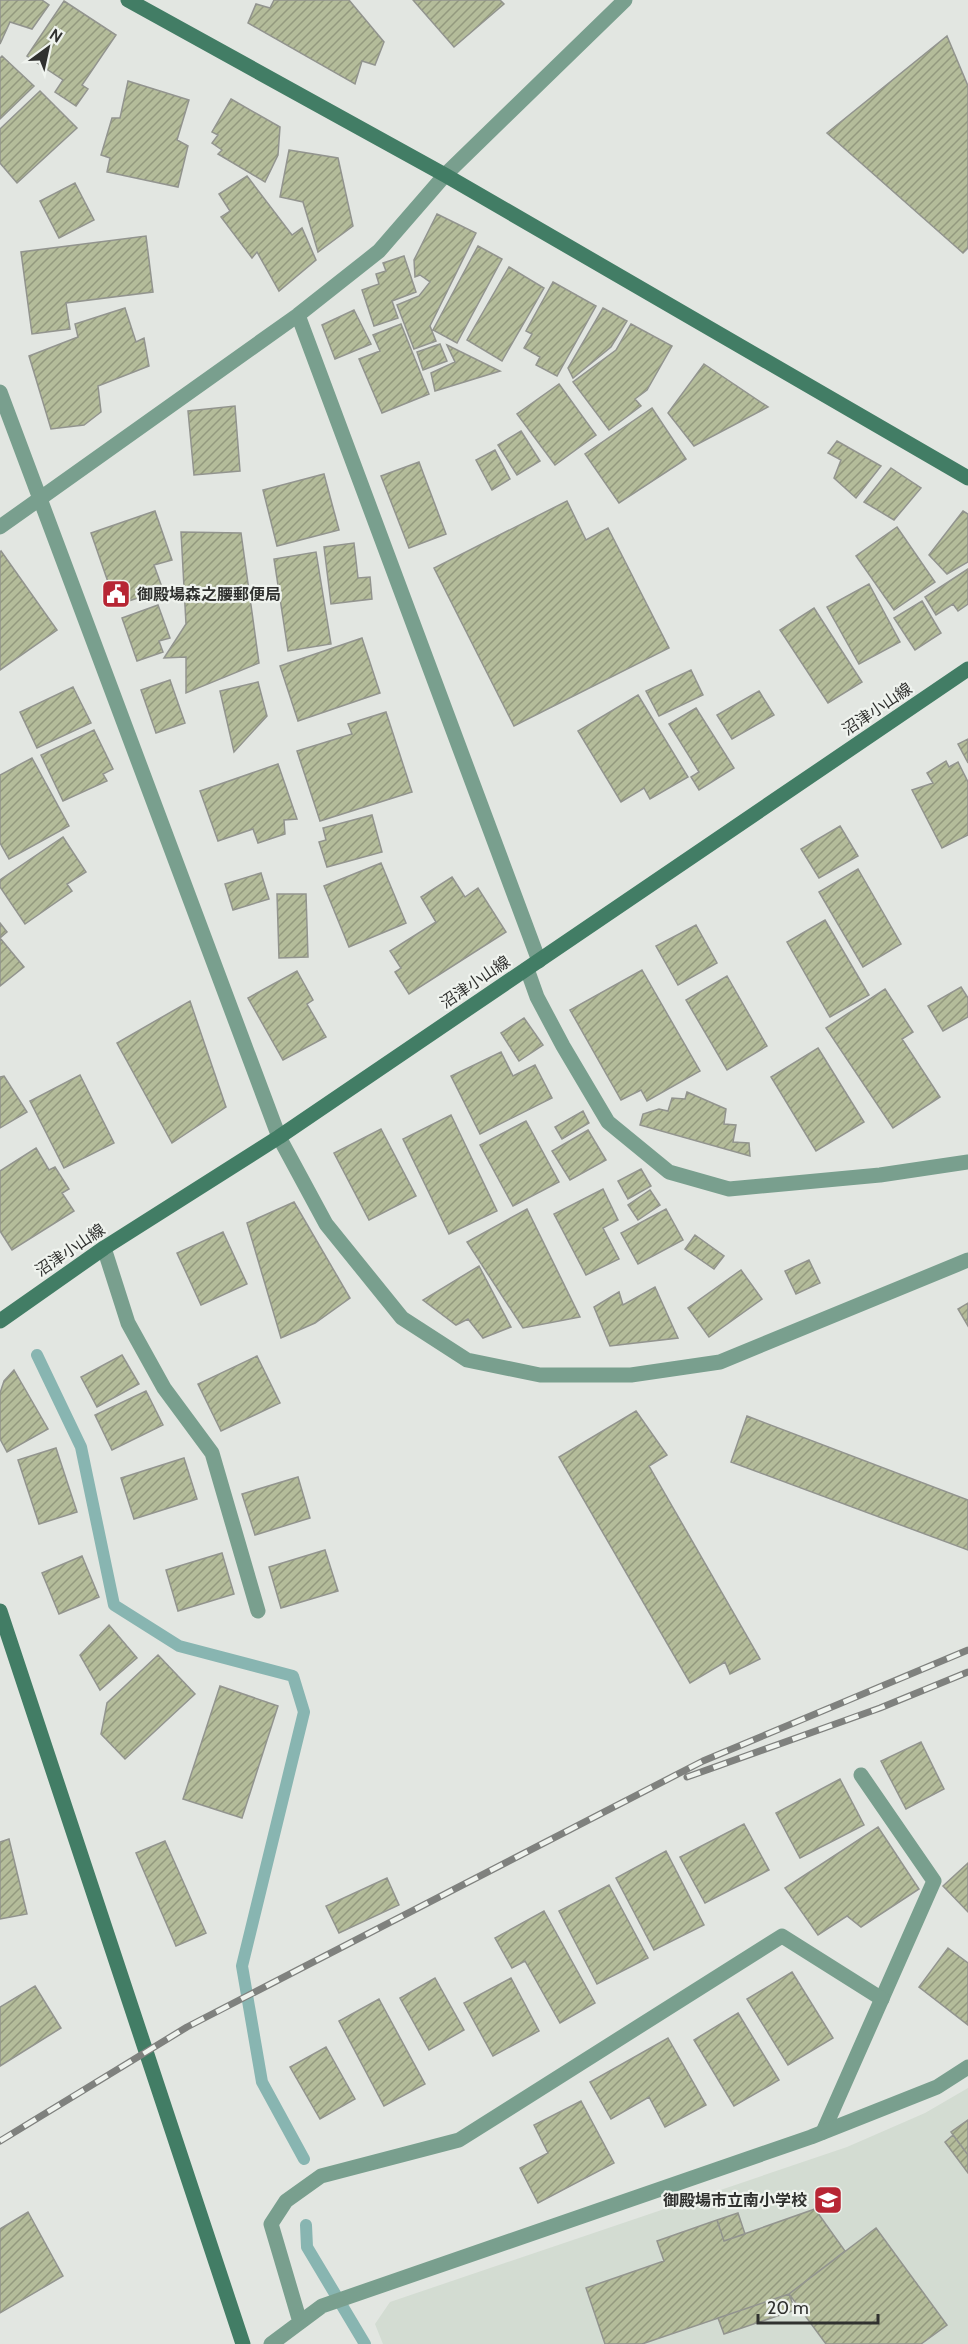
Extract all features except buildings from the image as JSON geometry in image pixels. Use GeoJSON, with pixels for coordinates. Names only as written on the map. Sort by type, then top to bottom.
{"type":"FeatureCollection","features":[{"type":"Feature","properties":{"kind":"street"},"geometry":{"type":"LineString","coordinates":[[128,0],[445,176],[968,478]]}},
{"type":"Feature","properties":{"kind":"street"},"geometry":{"type":"LineString","coordinates":[[0,527],[298,315],[379,250],[445,176],[625,0]]}},
{"type":"Feature","properties":{"kind":"street"},"geometry":{"type":"LineString","coordinates":[[298,315],[533,965],[537,997],[608,1122],[669,1172],[729,1190],[880,1175],[968,1162]]}},
{"type":"Feature","properties":{"kind":"street"},"geometry":{"type":"LineString","coordinates":[[0,392],[279,1137],[326,1224],[402,1318],[467,1360],[540,1375],[631,1375],[720,1362],[968,1260]]}},
{"type":"Feature","properties":{"kind":"street","name":"沼津小山線"},"geometry":{"type":"LineString","coordinates":[[0,1320],[104,1248],[279,1137],[968,669]]}},
{"type":"Feature","properties":{"kind":"street"},"geometry":{"type":"LineString","coordinates":[[104,1248],[128,1323],[164,1388],[212,1453],[258,1611]]}},
{"type":"Feature","properties":{"kind":"street"},"geometry":{"type":"LineString","coordinates":[[0,1611],[243,2344]]}},
{"type":"Feature","properties":{"kind":"street"},"geometry":{"type":"LineString","coordinates":[[823,2132],[934,1881],[861,1775]]}},
{"type":"Feature","properties":{"kind":"street"},"geometry":{"type":"LineString","coordinates":[[300,2322],[271,2224],[286,2201],[321,2176],[459,2140],[782,1936],[882,1999]]}},
{"type":"Feature","properties":{"kind":"street"},"geometry":{"type":"LineString","coordinates":[[272,2344],[322,2306],[823,2132],[937,2087],[968,2067]]}},
{"type":"Feature","properties":{"kind":"shaded area","name":"御殿場市立南小学校"},"geometry":{"type":"Polygon","coordinates":[[[968,2088],[968,2344],[383,2344],[375,2324],[390,2302],[847,2147],[925,2113],[968,2088]]]}},
{"type":"Feature","properties":{"kind":"waterway"},"geometry":{"type":"LineString","coordinates":[[37,1355],[81,1447],[114,1605],[179,1646],[293,1676],[304,1712],[242,1966],[262,2082],[304,2159]]}},
{"type":"Feature","properties":{"kind":"waterway"},"geometry":{"type":"LineString","coordinates":[[306,2225],[307,2247],[365,2344]]}},
{"type":"Feature","properties":{"kind":"railway"},"geometry":{"type":"LineString","coordinates":[[0,2141],[187,2027],[703,1761],[968,1650]]}},
{"type":"Feature","properties":{"kind":"railway"},"geometry":{"type":"LineString","coordinates":[[687,1777],[880,1708],[968,1672]]}},
{"type":"Feature","properties":{"kind":"place","name":"御殿場森之腰郵便局"},"geometry":{"type":"Point","coordinates":[116,594]}},
{"type":"Feature","properties":{"kind":"place","name":"御殿場市立南小学校"},"geometry":{"type":"Point","coordinates":[828,2200]}}]}
